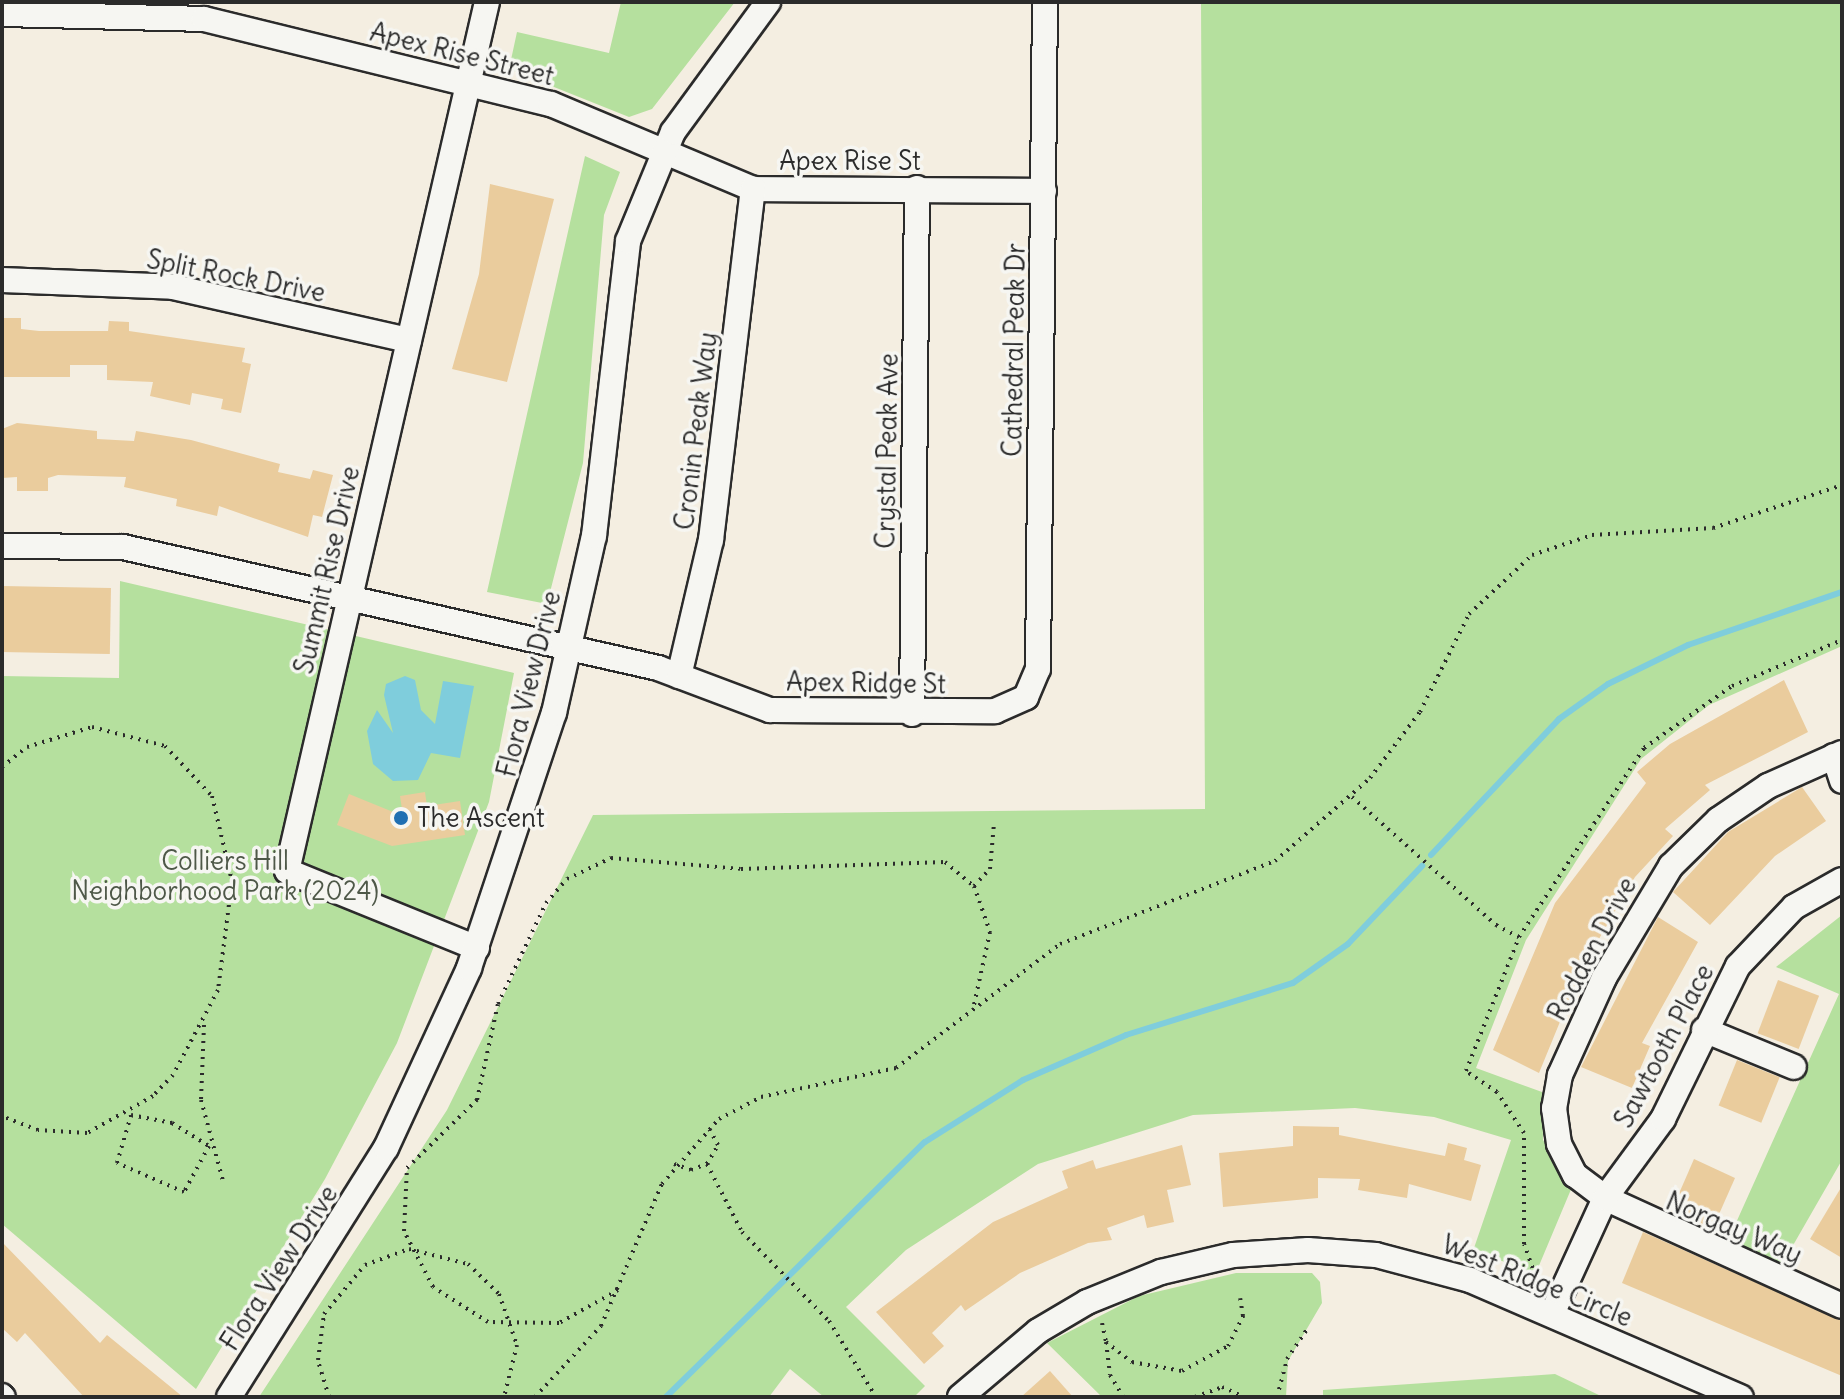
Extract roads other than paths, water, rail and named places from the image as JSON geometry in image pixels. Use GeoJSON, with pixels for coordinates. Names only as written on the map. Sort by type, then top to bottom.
{"type":"FeatureCollection","features":[{"type":"Feature","properties":{"kind":"street","name":"Summit Rise Drive"},"geometry":{"type":"LineString","coordinates":[[477,948],[287,871],[487,2]]}},
{"type":"Feature","properties":{"kind":"street","name":"Flora View Drive"},"geometry":{"type":"LineString","coordinates":[[229,1397],[386,1148],[477,948],[521,829],[568,651],[598,509],[628,241],[662,155],[768,2]]}},
{"type":"Feature","properties":{"kind":"street","name":"Cathedral Peak Dr"},"geometry":{"type":"LineString","coordinates":[[1026,697],[1038,669],[1045,2]]}},
{"type":"Feature","properties":{"kind":"street","name":"Apex Rise Street"},"geometry":{"type":"LineString","coordinates":[[2,14],[204,10],[551,104],[662,155]]}},
{"type":"Feature","properties":{"kind":"street","name":"Apex Rise St"},"geometry":{"type":"LineString","coordinates":[[662,155],[753,189],[1044,191]]}},
{"type":"Feature","properties":{"kind":"street","name":"Crystal Peak Ave"},"geometry":{"type":"LineString","coordinates":[[912,714],[917,188]]}},
{"type":"Feature","properties":{"kind":"street","name":"Cronin Peak Way"},"geometry":{"type":"LineString","coordinates":[[679,676],[711,540],[753,189]]}},
{"type":"Feature","properties":{"kind":"street","name":"Split Rock Drive"},"geometry":{"type":"LineString","coordinates":[[2,280],[173,287],[409,340]]}},
{"type":"Feature","properties":{"kind":"street","name":"Apex Ridge St"},"geometry":{"type":"LineString","coordinates":[[2,546],[123,547],[679,676],[770,710],[912,714],[995,711],[1026,697]]}},
{"type":"Feature","properties":{"kind":"street"},"geometry":{"type":"LineString","coordinates":[[1838,755],[1842,781]]}},
{"type":"Feature","properties":{"kind":"street","name":"Rodden Drive"},"geometry":{"type":"LineString","coordinates":[[1605,1198],[1575,1175],[1559,1144],[1554,1108],[1569,1052],[1634,921],[1671,866],[1718,820],[1838,755]]}},
{"type":"Feature","properties":{"kind":"street","name":"Sawtooth Place"},"geometry":{"type":"LineString","coordinates":[[1552,1314],[1605,1198],[1663,1119],[1704,1030],[1765,932],[1842,880]]}},
{"type":"Feature","properties":{"kind":"street"},"geometry":{"type":"LineString","coordinates":[[1704,1030],[1794,1067]]}},
{"type":"Feature","properties":{"kind":"street","name":"Norgay Way"},"geometry":{"type":"LineString","coordinates":[[1605,1198],[1842,1306]]}},
{"type":"Feature","properties":{"kind":"street","name":"West Ridge Circle"},"geometry":{"type":"LineString","coordinates":[[960,1397],[1038,1331],[1087,1302],[1161,1272],[1233,1255],[1376,1255],[1470,1280],[1741,1397]]}},
{"type":"Feature","properties":{"kind":"water"},"geometry":{"type":"Polygon","coordinates":[[[405,676],[415,680],[421,710],[435,724],[443,681],[474,686],[460,758],[431,753],[418,780],[393,781],[373,764],[367,731],[377,710],[393,733],[384,695],[386,684],[405,676]]]}},
{"type":"Feature","properties":{"kind":"waterway"},"geometry":{"type":"LineString","coordinates":[[1431,855],[1559,719],[1608,684],[1688,645],[1842,592]]}},
{"type":"Feature","properties":{"kind":"waterway"},"geometry":{"type":"LineString","coordinates":[[666,1397],[925,1142],[1023,1080],[1126,1035],[1293,983],[1348,944],[1422,866]]}},
{"type":"Feature","properties":{"kind":"place","name":"The Ascent"},"geometry":{"type":"Point","coordinates":[401,818]}},
{"type":"Feature","properties":{"kind":"park label","name":"Colliers Hill Neighborhood Park (2024)"},"geometry":{"type":"Point","coordinates":[225,876]}}]}
